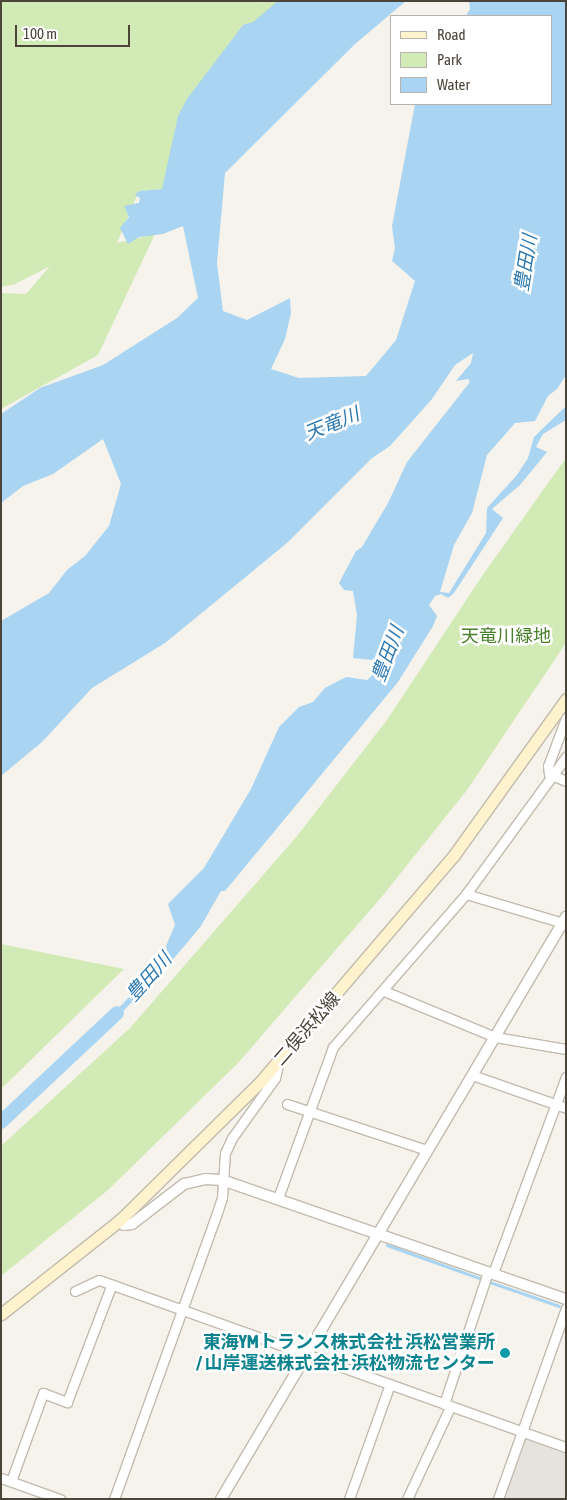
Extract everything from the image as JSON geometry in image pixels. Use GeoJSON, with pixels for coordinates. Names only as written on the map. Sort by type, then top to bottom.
{"type":"FeatureCollection","features":[{"type":"Feature","properties":{"kind":"main road","name":"二俣浜松線"},"geometry":{"type":"LineString","coordinates":[[1,1314],[120,1220],[216,1128],[279,1060],[454,855],[566,699]]}},
{"type":"Feature","properties":{"kind":"street"},"geometry":{"type":"LineString","coordinates":[[566,718],[548,766],[549,774],[566,781]]}},
{"type":"Feature","properties":{"kind":"street"},"geometry":{"type":"LineString","coordinates":[[278,1198],[333,1046],[384,991],[466,894],[566,757]]}},
{"type":"Feature","properties":{"kind":"street"},"geometry":{"type":"LineString","coordinates":[[466,894],[560,922],[565,919]]}},
{"type":"Feature","properties":{"kind":"street"},"geometry":{"type":"LineString","coordinates":[[221,1499],[376,1232],[565,919]]}},
{"type":"Feature","properties":{"kind":"street"},"geometry":{"type":"LineString","coordinates":[[384,991],[495,1036],[566,1049]]}},
{"type":"Feature","properties":{"kind":"street"},"geometry":{"type":"LineString","coordinates":[[114,1499],[183,1312],[222,1197],[223,1162],[232,1138],[272,1082],[279,1060]]}},
{"type":"Feature","properties":{"kind":"street"},"geometry":{"type":"LineString","coordinates":[[472,1075],[566,1108]]}},
{"type":"Feature","properties":{"kind":"street"},"geometry":{"type":"LineString","coordinates":[[407,1499],[447,1405],[488,1276],[566,1077]]}},
{"type":"Feature","properties":{"kind":"street"},"geometry":{"type":"LineString","coordinates":[[287,1104],[427,1150]]}},
{"type":"Feature","properties":{"kind":"street"},"geometry":{"type":"LineString","coordinates":[[120,1220],[124,1225],[132,1224],[184,1184],[206,1178],[222,1180],[376,1232],[488,1276],[566,1299]]}},
{"type":"Feature","properties":{"kind":"street"},"geometry":{"type":"LineString","coordinates":[[75,1291],[99,1280],[183,1312],[566,1447]]}},
{"type":"Feature","properties":{"kind":"street"},"geometry":{"type":"LineString","coordinates":[[10,1481],[43,1393],[67,1402],[112,1286]]}},
{"type":"Feature","properties":{"kind":"street"},"geometry":{"type":"LineString","coordinates":[[498,1499],[566,1308]]}},
{"type":"Feature","properties":{"kind":"street"},"geometry":{"type":"LineString","coordinates":[[349,1499],[390,1384]]}},
{"type":"Feature","properties":{"kind":"street"},"geometry":{"type":"LineString","coordinates":[[1,1478],[60,1499]]}},
{"type":"Feature","properties":{"kind":"shaded area"},"geometry":{"type":"Polygon","coordinates":[[[525,1439],[566,1454],[566,1499],[504,1499],[525,1439]]]}},
{"type":"Feature","properties":{"kind":"green space"},"geometry":{"type":"Polygon","coordinates":[[[1,1],[259,1],[265,4],[261,1],[279,1],[230,42],[162,189],[139,191],[117,243],[155,234],[98,355],[1,409],[1,293],[26,294],[50,266],[15,284],[1,287],[1,1]]]}},
{"type":"Feature","properties":{"kind":"green space","name":"天竜川緑地"},"geometry":{"type":"Polygon","coordinates":[[[566,458],[566,643],[467,790],[384,894],[238,1063],[108,1190],[1,1276],[1,1146],[130,1028],[297,836],[387,720],[482,576],[566,458]]]}},
{"type":"Feature","properties":{"kind":"green space"},"geometry":{"type":"Polygon","coordinates":[[[1,944],[124,969],[1,1089],[1,944]]]}},
{"type":"Feature","properties":{"kind":"water","name":"天竜川"},"geometry":{"type":"Polygon","coordinates":[[[278,1],[406,1],[355,44],[225,173],[217,263],[223,311],[247,320],[290,298],[291,313],[285,339],[271,369],[299,378],[366,376],[396,340],[415,281],[392,261],[395,248],[392,226],[415,105],[552,105],[552,15],[467,15],[470,9],[469,1],[566,1],[566,375],[557,389],[548,396],[535,421],[515,423],[487,455],[472,513],[454,545],[440,592],[449,593],[486,533],[487,508],[517,475],[528,458],[534,437],[566,406],[566,420],[543,434],[536,447],[547,452],[520,485],[492,509],[503,518],[454,593],[448,598],[441,594],[435,596],[429,605],[437,616],[433,626],[398,682],[225,891],[221,891],[201,926],[175,957],[109,1026],[104,1024],[168,955],[166,946],[175,925],[168,904],[204,868],[251,789],[279,727],[299,707],[313,702],[325,688],[346,677],[367,680],[377,671],[381,661],[353,658],[357,615],[353,591],[344,590],[339,583],[356,551],[362,547],[388,503],[407,462],[470,382],[468,379],[456,381],[471,363],[473,353],[455,365],[432,399],[390,446],[372,458],[287,543],[165,643],[92,688],[42,742],[1,776],[1,621],[49,593],[67,570],[85,556],[109,526],[121,484],[103,439],[53,474],[23,486],[1,503],[1,414],[40,388],[103,365],[177,318],[198,298],[183,226],[163,234],[139,237],[128,244],[120,228],[129,217],[124,206],[139,203],[140,198],[135,195],[139,191],[162,189],[178,116],[187,99],[243,25],[253,22],[278,1]]]}},
{"type":"Feature","properties":{"kind":"waterway","name":"豊田川"},"geometry":{"type":"LineString","coordinates":[[1,1122],[117,1013]]}},
{"type":"Feature","properties":{"kind":"waterway"},"geometry":{"type":"LineString","coordinates":[[387,1245],[482,1279]]}},
{"type":"Feature","properties":{"kind":"waterway"},"geometry":{"type":"LineString","coordinates":[[487,1281],[559,1306]]}},
{"type":"Feature","properties":{"kind":"place","name":"東海YMトランス株式会社 浜松営業所 / 山岸運送株式会社 浜松物流センター"},"geometry":{"type":"Point","coordinates":[505,1353]}}]}
